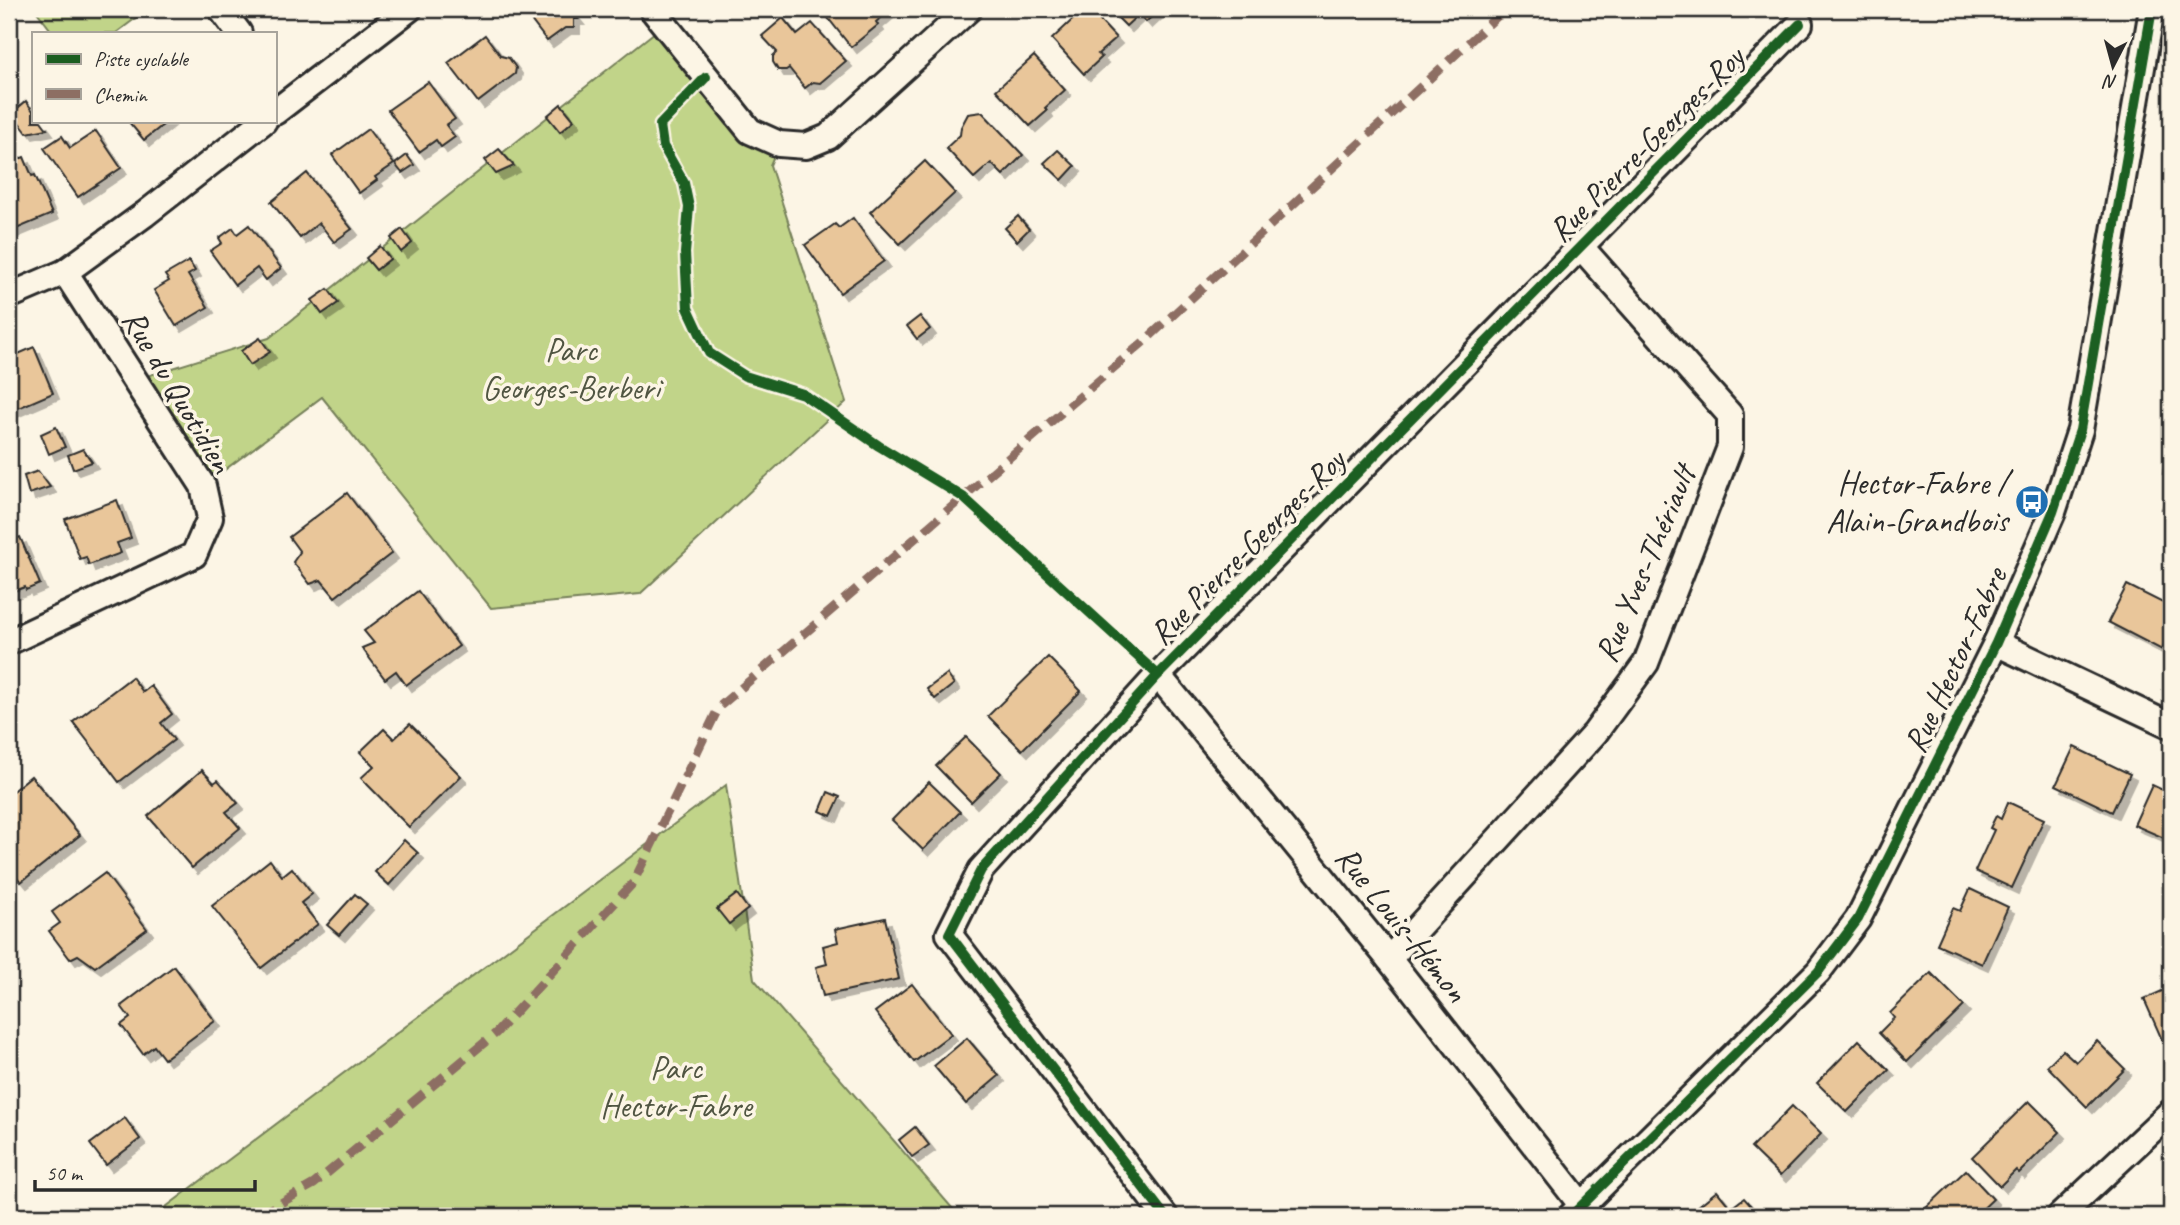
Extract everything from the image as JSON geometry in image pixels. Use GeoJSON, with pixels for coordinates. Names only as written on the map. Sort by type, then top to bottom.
{"type":"FeatureCollection","features":[{"type":"Feature","properties":{"kind":"street"},"geometry":{"type":"LineString","coordinates":[[221,9],[238,32]]}},
{"type":"Feature","properties":{"kind":"street"},"geometry":{"type":"LineString","coordinates":[[280,98],[409,9]]}},
{"type":"Feature","properties":{"kind":"street"},"geometry":{"type":"LineString","coordinates":[[652,9],[750,131],[779,144],[806,146],[828,137],[969,9]]}},
{"type":"Feature","properties":{"kind":"street","name":"Rue Hector-Fabre"},"geometry":{"type":"LineString","coordinates":[[1581,1213],[1818,972],[1858,919],[1996,643],[2053,512],[2080,430],[2152,9]]}},
{"type":"Feature","properties":{"kind":"street","name":"Rue Pierre-Georges-Roy"},"geometry":{"type":"LineString","coordinates":[[1165,1216],[949,934],[981,870],[1158,675],[1800,24]]}},
{"type":"Feature","properties":{"kind":"street"},"geometry":{"type":"LineString","coordinates":[[9,296],[65,272],[145,214],[263,122]]}},
{"type":"Feature","properties":{"kind":"street","name":"Rue Yves-Thériault"},"geometry":{"type":"LineString","coordinates":[[1389,959],[1595,733],[1646,663],[1730,447],[1730,415],[1581,247]]}},
{"type":"Feature","properties":{"kind":"street","name":"Rue du Quotidien"},"geometry":{"type":"LineString","coordinates":[[9,642],[194,555],[210,518],[203,486],[65,272]]}},
{"type":"Feature","properties":{"kind":"street"},"geometry":{"type":"LineString","coordinates":[[1996,643],[2171,726]]}},
{"type":"Feature","properties":{"kind":"street","name":"Rue Louis-Hémon"},"geometry":{"type":"LineString","coordinates":[[1158,675],[1389,959],[1581,1213]]}},
{"type":"Feature","properties":{"kind":"street"},"geometry":{"type":"LineString","coordinates":[[2060,1216],[2171,1112]]}},
{"type":"Feature","properties":{"kind":"green space"},"geometry":{"type":"Polygon","coordinates":[[[35,9],[148,9],[117,32],[52,32],[35,9]]]}},
{"type":"Feature","properties":{"kind":"green space","name":"Parc Georges-Berberi"},"geometry":{"type":"Polygon","coordinates":[[[665,24],[779,144],[770,165],[846,402],[640,594],[491,608],[322,397],[203,486],[134,380],[269,338],[665,24]]]}},
{"type":"Feature","properties":{"kind":"green space","name":"Parc Hector-Fabre"},"geometry":{"type":"Polygon","coordinates":[[[726,785],[754,979],[959,1216],[154,1216],[726,785]]]}},
{"type":"Feature","properties":{"kind":"building"},"geometry":{"type":"Polygon","coordinates":[[[570,9],[578,19],[574,19],[574,28],[565,28],[547,41],[524,11],[570,9]]]}},
{"type":"Feature","properties":{"kind":"building"},"geometry":{"type":"Polygon","coordinates":[[[821,9],[889,11],[876,22],[878,25],[851,47],[821,9]]]}},
{"type":"Feature","properties":{"kind":"building"},"geometry":{"type":"Polygon","coordinates":[[[1084,9],[1089,9],[1116,38],[1098,54],[1102,57],[1084,74],[1052,39],[1084,9]]]}},
{"type":"Feature","properties":{"kind":"building"},"geometry":{"type":"Polygon","coordinates":[[[1109,9],[1160,9],[1146,22],[1139,14],[1126,26],[1109,9]]]}},
{"type":"Feature","properties":{"kind":"building"},"geometry":{"type":"Polygon","coordinates":[[[783,18],[797,35],[812,23],[846,61],[820,83],[813,82],[805,88],[789,68],[778,70],[773,62],[773,56],[777,52],[762,36],[783,18]]]}},
{"type":"Feature","properties":{"kind":"building"},"geometry":{"type":"Polygon","coordinates":[[[485,35],[501,56],[509,58],[516,68],[515,74],[478,102],[448,63],[485,35]]]}},
{"type":"Feature","properties":{"kind":"building"},"geometry":{"type":"Polygon","coordinates":[[[1034,56],[1065,90],[1030,126],[996,90],[1034,56]]]}},
{"type":"Feature","properties":{"kind":"building"},"geometry":{"type":"Polygon","coordinates":[[[428,82],[455,119],[446,125],[455,137],[441,147],[436,140],[419,152],[388,110],[428,82]]]}},
{"type":"Feature","properties":{"kind":"building"},"geometry":{"type":"Polygon","coordinates":[[[26,101],[32,110],[32,122],[42,122],[47,129],[27,133],[12,113],[26,101]]]}},
{"type":"Feature","properties":{"kind":"building"},"geometry":{"type":"Polygon","coordinates":[[[561,104],[574,120],[560,132],[547,116],[561,104]]]}},
{"type":"Feature","properties":{"kind":"building"},"geometry":{"type":"Polygon","coordinates":[[[982,112],[1023,155],[1003,175],[991,163],[974,178],[946,148],[960,135],[968,114],[982,112]]]}},
{"type":"Feature","properties":{"kind":"building"},"geometry":{"type":"Polygon","coordinates":[[[129,122],[167,122],[144,140],[129,122]]]}},
{"type":"Feature","properties":{"kind":"building"},"geometry":{"type":"Polygon","coordinates":[[[368,129],[394,164],[375,177],[377,180],[359,193],[332,155],[368,129]]]}},
{"type":"Feature","properties":{"kind":"building"},"geometry":{"type":"Polygon","coordinates":[[[96,131],[121,168],[78,197],[44,148],[62,136],[70,148],[96,131]]]}},
{"type":"Feature","properties":{"kind":"building"},"geometry":{"type":"Polygon","coordinates":[[[499,149],[514,166],[496,174],[485,160],[499,149]]]}},
{"type":"Feature","properties":{"kind":"building"},"geometry":{"type":"Polygon","coordinates":[[[1058,150],[1075,166],[1062,180],[1044,163],[1058,150]]]}},
{"type":"Feature","properties":{"kind":"building"},"geometry":{"type":"Polygon","coordinates":[[[407,155],[414,165],[402,173],[395,164],[407,155]]]}},
{"type":"Feature","properties":{"kind":"building"},"geometry":{"type":"Polygon","coordinates":[[[24,157],[52,214],[9,232],[9,163],[24,157]]]}},
{"type":"Feature","properties":{"kind":"building"},"geometry":{"type":"Polygon","coordinates":[[[925,161],[955,193],[900,244],[870,212],[925,161]]]}},
{"type":"Feature","properties":{"kind":"building"},"geometry":{"type":"Polygon","coordinates":[[[307,173],[352,229],[334,242],[319,223],[300,238],[271,202],[307,173]]]}},
{"type":"Feature","properties":{"kind":"building"},"geometry":{"type":"Polygon","coordinates":[[[1018,216],[1029,229],[1017,241],[1005,228],[1018,216]]]}},
{"type":"Feature","properties":{"kind":"building"},"geometry":{"type":"Polygon","coordinates":[[[853,218],[884,261],[840,293],[805,245],[835,224],[839,228],[853,218]]]}},
{"type":"Feature","properties":{"kind":"building"},"geometry":{"type":"Polygon","coordinates":[[[249,225],[281,268],[266,280],[257,268],[235,285],[210,251],[222,243],[219,238],[233,228],[237,234],[249,225]]]}},
{"type":"Feature","properties":{"kind":"building"},"geometry":{"type":"Polygon","coordinates":[[[402,229],[412,243],[401,252],[391,238],[402,229]]]}},
{"type":"Feature","properties":{"kind":"building"},"geometry":{"type":"Polygon","coordinates":[[[380,246],[390,259],[376,270],[366,258],[380,246]]]}},
{"type":"Feature","properties":{"kind":"building"},"geometry":{"type":"Polygon","coordinates":[[[189,261],[195,271],[188,275],[208,307],[176,326],[154,290],[169,281],[165,275],[189,261]]]}},
{"type":"Feature","properties":{"kind":"building"},"geometry":{"type":"Polygon","coordinates":[[[328,289],[338,303],[322,314],[312,300],[328,289]]]}},
{"type":"Feature","properties":{"kind":"building"},"geometry":{"type":"Polygon","coordinates":[[[920,316],[930,329],[917,339],[907,326],[920,316]]]}},
{"type":"Feature","properties":{"kind":"building"},"geometry":{"type":"Polygon","coordinates":[[[260,338],[270,352],[250,365],[241,351],[260,338]]]}},
{"type":"Feature","properties":{"kind":"building"},"geometry":{"type":"Polygon","coordinates":[[[34,347],[53,393],[9,412],[9,358],[34,347]]]}},
{"type":"Feature","properties":{"kind":"building"},"geometry":{"type":"Polygon","coordinates":[[[56,427],[65,447],[49,454],[41,434],[56,427]]]}},
{"type":"Feature","properties":{"kind":"building"},"geometry":{"type":"Polygon","coordinates":[[[2171,433],[2171,475],[2163,474],[2171,433]]]}},
{"type":"Feature","properties":{"kind":"building"},"geometry":{"type":"Polygon","coordinates":[[[83,449],[92,462],[73,469],[68,455],[83,449]]]}},
{"type":"Feature","properties":{"kind":"building"},"geometry":{"type":"Polygon","coordinates":[[[38,471],[50,487],[29,494],[24,476],[38,471]]]}},
{"type":"Feature","properties":{"kind":"building"},"geometry":{"type":"Polygon","coordinates":[[[2171,485],[2171,520],[2164,517],[2166,510],[2162,509],[2171,485]]]}},
{"type":"Feature","properties":{"kind":"building"},"geometry":{"type":"Polygon","coordinates":[[[347,493],[392,553],[335,597],[321,580],[310,584],[293,562],[300,552],[289,537],[347,493]]]}},
{"type":"Feature","properties":{"kind":"building"},"geometry":{"type":"Polygon","coordinates":[[[117,500],[131,538],[117,543],[121,553],[89,565],[86,557],[80,559],[65,519],[117,500]]]}},
{"type":"Feature","properties":{"kind":"building"},"geometry":{"type":"Polygon","coordinates":[[[20,537],[40,584],[9,593],[9,542],[20,537]]]}},
{"type":"Feature","properties":{"kind":"building"},"geometry":{"type":"Polygon","coordinates":[[[2127,585],[2171,607],[2171,632],[2162,650],[2108,622],[2127,585]]]}},
{"type":"Feature","properties":{"kind":"building"},"geometry":{"type":"Polygon","coordinates":[[[418,591],[459,646],[406,685],[396,671],[385,679],[362,648],[374,643],[364,631],[418,591]]]}},
{"type":"Feature","properties":{"kind":"building"},"geometry":{"type":"Polygon","coordinates":[[[1048,657],[1081,691],[1022,750],[988,716],[1048,657]]]}},
{"type":"Feature","properties":{"kind":"building"},"geometry":{"type":"Polygon","coordinates":[[[947,674],[954,684],[935,699],[927,689],[947,674]]]}},
{"type":"Feature","properties":{"kind":"building"},"geometry":{"type":"Polygon","coordinates":[[[132,677],[143,692],[151,686],[172,714],[161,723],[174,740],[119,782],[73,722],[132,677]]]}},
{"type":"Feature","properties":{"kind":"building"},"geometry":{"type":"Polygon","coordinates":[[[410,724],[461,776],[409,827],[361,778],[374,766],[360,752],[384,729],[394,739],[410,724]]]}},
{"type":"Feature","properties":{"kind":"building"},"geometry":{"type":"Polygon","coordinates":[[[966,737],[1001,773],[971,802],[936,766],[966,737]]]}},
{"type":"Feature","properties":{"kind":"building"},"geometry":{"type":"Polygon","coordinates":[[[2074,747],[2130,774],[2112,812],[2056,785],[2074,747]]]}},
{"type":"Feature","properties":{"kind":"building"},"geometry":{"type":"Polygon","coordinates":[[[202,770],[214,783],[218,780],[238,803],[226,812],[240,828],[192,868],[148,816],[202,770]]]}},
{"type":"Feature","properties":{"kind":"building"},"geometry":{"type":"Polygon","coordinates":[[[31,776],[80,835],[21,882],[9,868],[9,794],[31,776]]]}},
{"type":"Feature","properties":{"kind":"building"},"geometry":{"type":"Polygon","coordinates":[[[929,782],[960,812],[923,850],[892,820],[929,782]]]}},
{"type":"Feature","properties":{"kind":"building"},"geometry":{"type":"Polygon","coordinates":[[[2152,785],[2171,794],[2171,841],[2134,825],[2152,785]]]}},
{"type":"Feature","properties":{"kind":"building"},"geometry":{"type":"Polygon","coordinates":[[[828,792],[840,797],[831,816],[820,811],[828,792]]]}},
{"type":"Feature","properties":{"kind":"building"},"geometry":{"type":"Polygon","coordinates":[[[2008,802],[2044,819],[2012,888],[1975,871],[1994,830],[1990,828],[1996,816],[2001,819],[2008,802]]]}},
{"type":"Feature","properties":{"kind":"building"},"geometry":{"type":"Polygon","coordinates":[[[404,840],[418,853],[389,885],[375,872],[404,840]]]}},
{"type":"Feature","properties":{"kind":"building"},"geometry":{"type":"Polygon","coordinates":[[[270,860],[282,876],[292,868],[312,894],[301,903],[318,924],[261,968],[212,906],[270,860]]]}},
{"type":"Feature","properties":{"kind":"building"},"geometry":{"type":"Polygon","coordinates":[[[105,873],[147,929],[95,967],[78,955],[70,959],[49,931],[60,923],[52,912],[105,873]]]}},
{"type":"Feature","properties":{"kind":"building"},"geometry":{"type":"Polygon","coordinates":[[[1970,889],[2008,907],[1982,964],[1937,944],[1953,908],[1960,911],[1970,889]]]}},
{"type":"Feature","properties":{"kind":"building"},"geometry":{"type":"Polygon","coordinates":[[[355,894],[367,904],[339,935],[327,925],[355,894]]]}},
{"type":"Feature","properties":{"kind":"building"},"geometry":{"type":"Polygon","coordinates":[[[737,894],[748,909],[729,924],[717,909],[737,894]]]}},
{"type":"Feature","properties":{"kind":"building"},"geometry":{"type":"Polygon","coordinates":[[[885,918],[899,979],[823,996],[816,967],[827,964],[823,946],[838,942],[835,929],[885,918]]]}},
{"type":"Feature","properties":{"kind":"building"},"geometry":{"type":"Polygon","coordinates":[[[174,966],[215,1021],[164,1059],[154,1046],[143,1054],[121,1025],[130,1018],[121,1006],[174,966]]]}},
{"type":"Feature","properties":{"kind":"building"},"geometry":{"type":"Polygon","coordinates":[[[1931,973],[1964,1006],[1907,1062],[1879,1033],[1894,1018],[1890,1013],[1931,973]]]}},
{"type":"Feature","properties":{"kind":"building"},"geometry":{"type":"Polygon","coordinates":[[[912,984],[951,1034],[914,1062],[875,1012],[912,984]]]}},
{"type":"Feature","properties":{"kind":"building"},"geometry":{"type":"Polygon","coordinates":[[[2171,987],[2171,1039],[2163,1042],[2144,999],[2171,987]]]}},
{"type":"Feature","properties":{"kind":"building"},"geometry":{"type":"Polygon","coordinates":[[[967,1038],[999,1076],[966,1104],[934,1066],[967,1038]]]}},
{"type":"Feature","properties":{"kind":"building"},"geometry":{"type":"Polygon","coordinates":[[[1859,1040],[1889,1070],[1847,1112],[1817,1083],[1859,1040]]]}},
{"type":"Feature","properties":{"kind":"building"},"geometry":{"type":"Polygon","coordinates":[[[2097,1041],[2125,1069],[2087,1107],[2047,1066],[2063,1050],[2076,1062],[2097,1041]]]}},
{"type":"Feature","properties":{"kind":"building"},"geometry":{"type":"Polygon","coordinates":[[[2029,1101],[2060,1132],[2019,1173],[2016,1170],[2000,1186],[1972,1157],[2029,1101]]]}},
{"type":"Feature","properties":{"kind":"building"},"geometry":{"type":"Polygon","coordinates":[[[1792,1106],[1821,1134],[1780,1176],[1751,1148],[1792,1106]]]}},
{"type":"Feature","properties":{"kind":"building"},"geometry":{"type":"Polygon","coordinates":[[[125,1118],[140,1139],[106,1165],[90,1144],[125,1118]]]}},
{"type":"Feature","properties":{"kind":"building"},"geometry":{"type":"Polygon","coordinates":[[[915,1127],[929,1145],[912,1157],[899,1140],[915,1127]]]}},
{"type":"Feature","properties":{"kind":"building"},"geometry":{"type":"Polygon","coordinates":[[[1966,1170],[1993,1199],[1975,1216],[1934,1216],[1926,1208],[1966,1170]]]}},
{"type":"Feature","properties":{"kind":"building"},"geometry":{"type":"Polygon","coordinates":[[[1717,1191],[1731,1208],[1744,1198],[1760,1216],[1686,1216],[1717,1191]]]}},
{"type":"Feature","properties":{"kind":"marked path"},"geometry":{"type":"LineString","coordinates":[[258,1216],[314,1184],[496,1033],[633,883],[719,707],[1147,339],[1505,9]]}},
{"type":"Feature","properties":{"kind":"cycle path"},"geometry":{"type":"LineString","coordinates":[[1571,1216],[1818,972],[1858,919],[1996,643],[2053,512],[2080,430],[2152,9]]}},
{"type":"Feature","properties":{"kind":"cycle path"},"geometry":{"type":"LineString","coordinates":[[1165,1216],[949,934],[981,870],[1158,675],[1800,24]]}},
{"type":"Feature","properties":{"kind":"cycle path"},"geometry":{"type":"LineString","coordinates":[[706,77],[660,125],[663,146],[684,183],[689,207],[685,253],[688,308],[709,353],[745,376],[803,394],[879,446],[963,497],[1158,675]]}},
{"type":"Feature","properties":{"kind":"place","name":"Hector-Fabre / Alain-Grandbois"},"geometry":{"type":"Point","coordinates":[2032,502]}}]}
